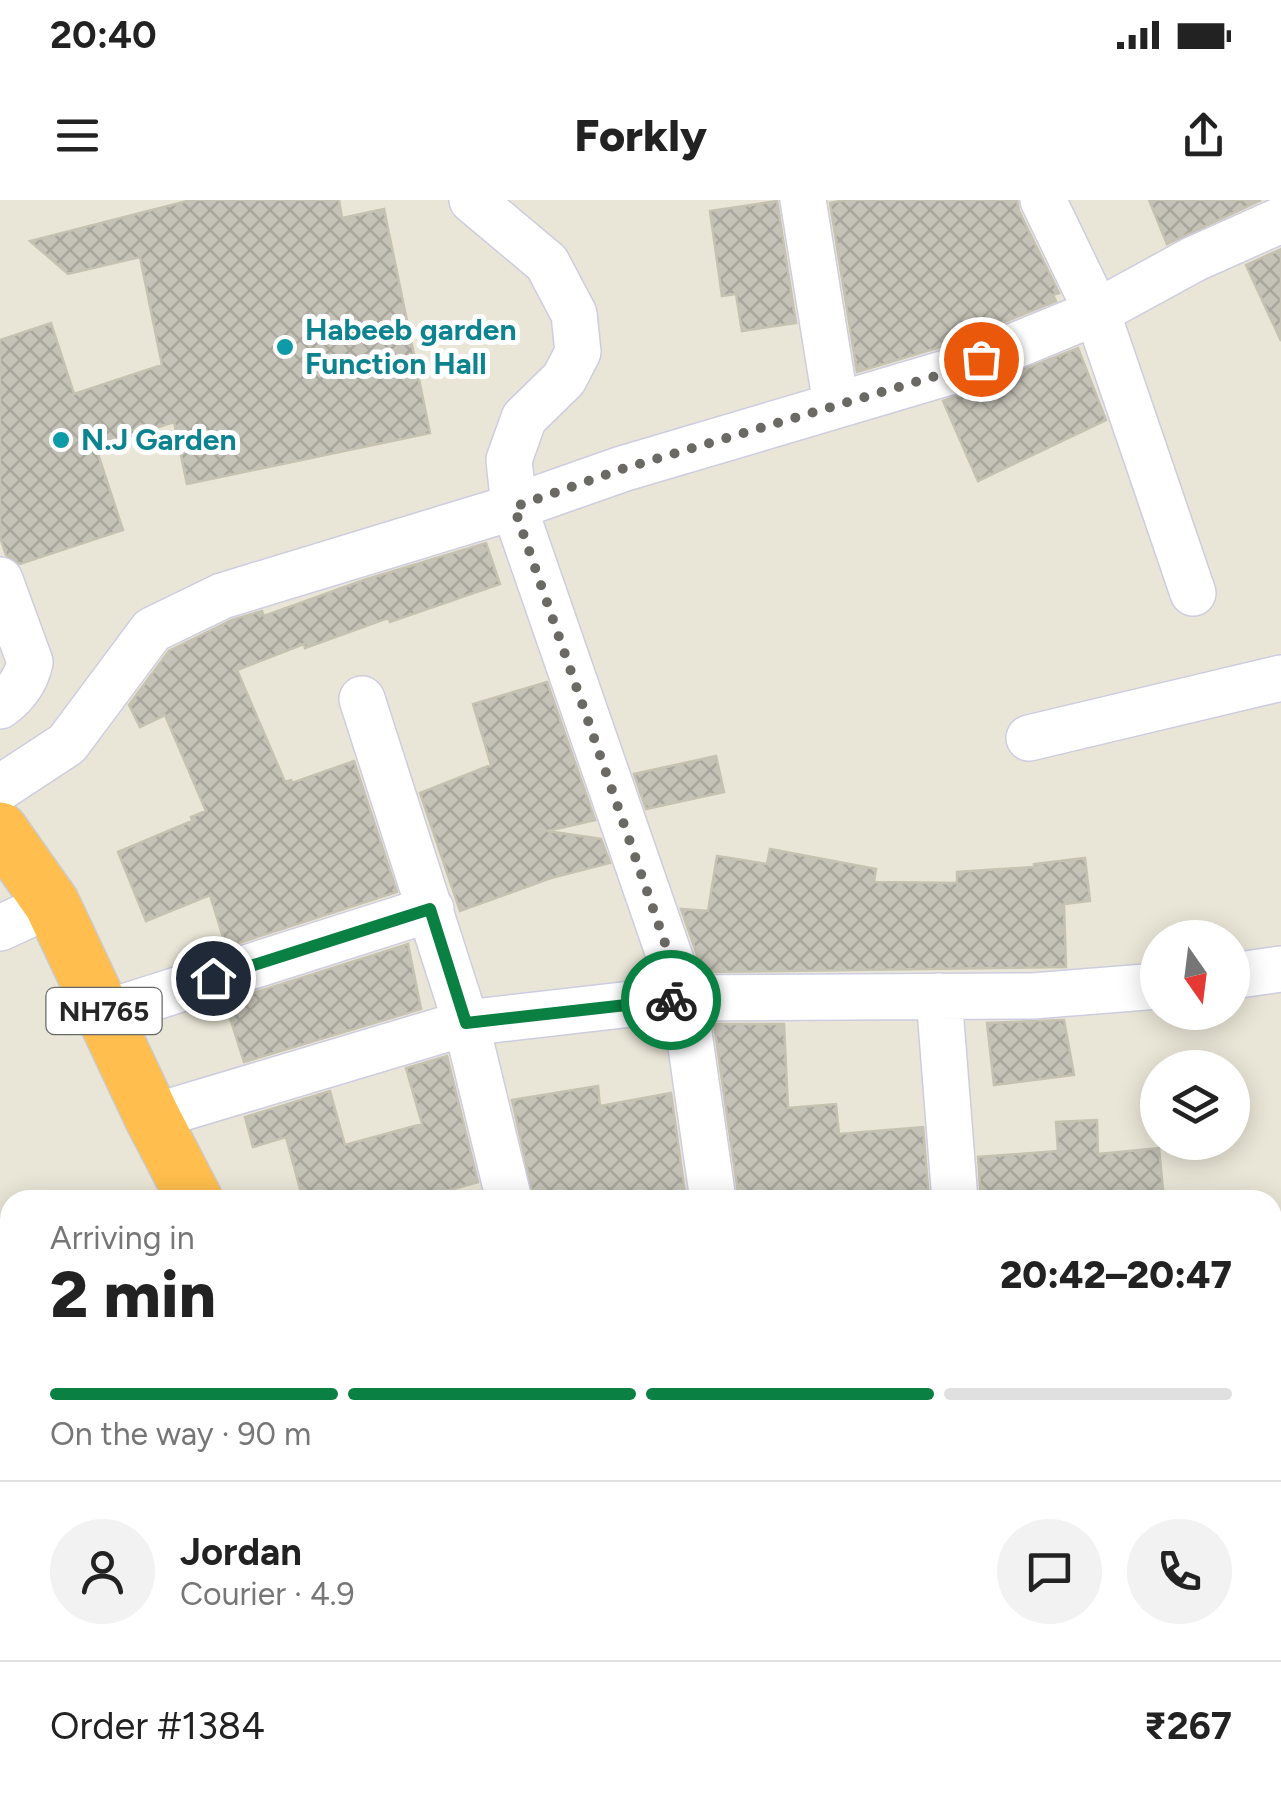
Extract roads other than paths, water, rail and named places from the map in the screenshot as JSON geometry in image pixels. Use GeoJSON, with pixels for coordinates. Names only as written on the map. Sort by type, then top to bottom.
{"type":"FeatureCollection","features":[{"type":"Feature","properties":{"kind":"highway","name":"NH765"},"geometry":{"type":"LineString","coordinates":[[0,830],[52,904],[190,1190]]}},
{"type":"Feature","properties":{"kind":"street"},"geometry":{"type":"LineString","coordinates":[[472,200],[547,263],[574,314],[578,352],[564,379],[524,418],[510,460],[514,507],[684,998],[712,1190]]}},
{"type":"Feature","properties":{"kind":"street"},"geometry":{"type":"LineString","coordinates":[[802,200],[836,405]]}},
{"type":"Feature","properties":{"kind":"street"},"geometry":{"type":"LineString","coordinates":[[1043,200],[1097,312],[1192,593]]}},
{"type":"Feature","properties":{"kind":"street"},"geometry":{"type":"LineString","coordinates":[[0,788],[67,744],[152,630],[222,596],[514,507],[622,469],[956,370],[1097,312],[1270,215]]}},
{"type":"Feature","properties":{"kind":"street"},"geometry":{"type":"LineString","coordinates":[[0,580],[30,662],[27,676],[0,706]]}},
{"type":"Feature","properties":{"kind":"street"},"geometry":{"type":"LineString","coordinates":[[1029,738],[1281,678]]}},
{"type":"Feature","properties":{"kind":"street"},"geometry":{"type":"LineString","coordinates":[[362,699],[466,1023],[507,1190]]}},
{"type":"Feature","properties":{"kind":"street"},"geometry":{"type":"LineString","coordinates":[[0,928],[52,904]]}},
{"type":"Feature","properties":{"kind":"street"},"geometry":{"type":"LineString","coordinates":[[105,1013],[430,909]]}},
{"type":"Feature","properties":{"kind":"street"},"geometry":{"type":"LineString","coordinates":[[1250,974],[1281,970]]}},
{"type":"Feature","properties":{"kind":"street"},"geometry":{"type":"LineString","coordinates":[[152,1117],[466,1023],[684,998],[1033,996],[1140,987]]}},
{"type":"Feature","properties":{"kind":"street"},"geometry":{"type":"LineString","coordinates":[[938,996],[954,1190]]}},
{"type":"Feature","properties":{"kind":"place","name":"Habeeb garden Function Hall"},"geometry":{"type":"Point","coordinates":[285,347]}},
{"type":"Feature","properties":{"kind":"place","name":"N.J Garden"},"geometry":{"type":"Point","coordinates":[61,440]}}]}
